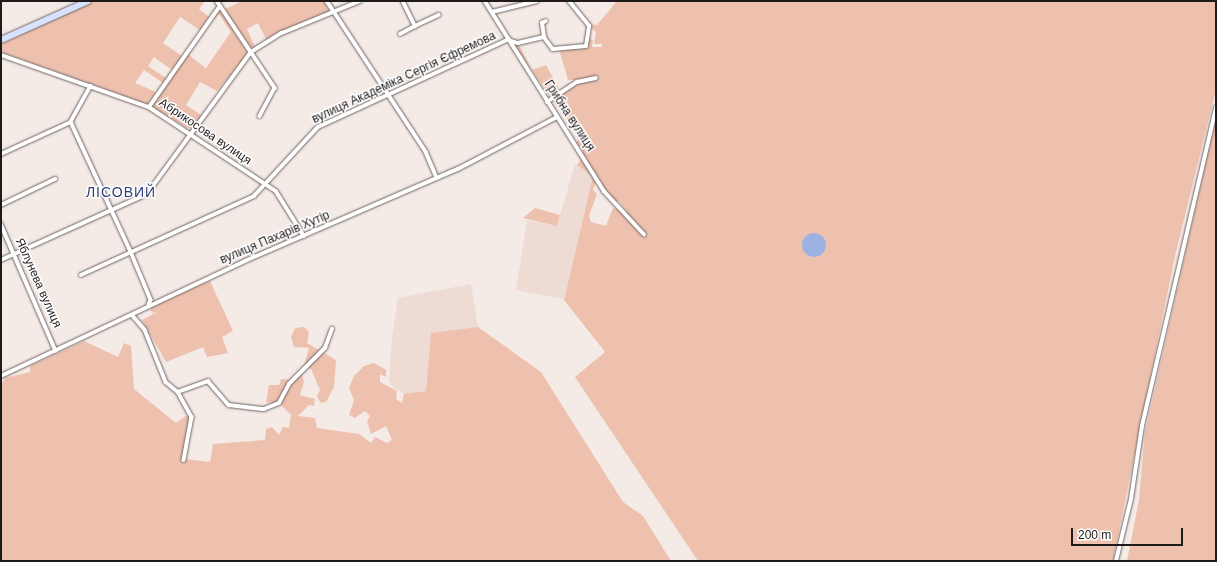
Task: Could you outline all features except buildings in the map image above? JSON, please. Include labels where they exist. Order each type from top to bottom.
[{"type":"main road","points":[[1,40],[88,1]]},
{"type":"street","points":[[217,1],[276,92],[260,116]]},
{"type":"street","points":[[327,1],[386,94],[426,152],[437,178]]},
{"type":"street","points":[[1,260],[147,194],[251,52],[282,33],[360,1]]},
{"type":"street","points":[[403,1],[415,26]]},
{"type":"street","name":"Грибна вулиця","points":[[485,1],[604,191],[644,234]]},
{"type":"street","points":[[492,12],[537,1]]},
{"type":"street","points":[[546,21],[542,23],[544,37],[553,49],[586,46],[589,26],[569,1]]},
{"type":"street","points":[[149,107],[220,6]]},
{"type":"street","points":[[400,34],[439,15]]},
{"type":"street","points":[[510,40],[518,43],[544,37]]},
{"type":"street","name":"вулиця Академіка Сергія Єфремова","points":[[81,274],[249,200],[266,185],[316,128],[386,94],[510,40]]},
{"type":"street","points":[[515,48],[518,43]]},
{"type":"street","name":"Абрикосова вулиця","points":[[1,55],[149,107],[279,194],[304,236]]},
{"type":"street","points":[[547,102],[577,82],[596,78]]},
{"type":"street","points":[[1,154],[71,122],[91,86]]},
{"type":"street","points":[[1116,561],[1132,499],[1142,426],[1216,107]]},
{"type":"street","name":"вулиця Пахарів Хутір","points":[[1,376],[133,316],[149,305],[437,178],[557,117]]},
{"type":"street","points":[[71,122],[131,252],[151,300],[149,305]]},
{"type":"street","points":[[1,205],[55,179]]},
{"type":"street","name":"Яблунева вулиця","points":[[1,224],[56,351]]},
{"type":"street","points":[[133,316],[145,330],[166,382],[178,392],[192,417],[184,460]]},
{"type":"street","points":[[178,392],[208,381],[229,405],[273,407],[289,384],[325,348],[332,329]]},
{"type":"shaded area","points":[[94,1],[205,1],[199,9],[209,17],[200,30],[180,17],[163,43],[182,56],[172,70],[154,57],[148,66],[166,78],[163,83],[144,70],[135,83],[156,92],[147,104],[1,52],[1,44]]},
{"type":"shaded area","points":[[242,1],[324,1],[329,13],[267,41],[258,23],[247,29],[255,47],[250,47],[225,9]]},
{"type":"shaded area","points":[[617,1],[1216,1],[1216,90],[1175,256],[1113,561],[698,561],[575,377],[605,352],[564,300],[593,176],[577,165],[583,157],[575,144],[579,138],[516,47],[518,43],[532,70],[546,65],[562,94],[584,80],[568,80],[559,49],[584,46],[588,38],[593,40],[592,47],[602,47],[602,44],[594,44],[596,32],[588,24],[597,25]],"holes":[[[597,180],[614,203],[619,201],[628,212],[613,208],[606,226],[591,222],[589,216],[597,194],[593,190]]]},
{"type":"shaded area","points":[[220,9],[248,54],[217,91],[200,82],[186,105],[201,115],[191,128],[187,128],[154,108],[153,104],[190,51],[190,56],[206,68],[231,32],[219,14],[209,24]]},
{"type":"shaded area","points":[[1216,118],[1216,561],[1127,561],[1139,500],[1145,432]]},
{"type":"shaded area","points":[[575,164],[593,176],[564,299],[516,290],[527,220],[557,226]]},
{"type":"shaded area","points":[[535,208],[560,215],[557,226],[523,218]]},
{"type":"shaded area","points":[[290,226],[289,235],[284,243],[278,231]]},
{"type":"shaded area","points":[[210,281],[233,331],[222,337],[228,353],[207,357],[203,347],[166,362],[142,320],[157,312],[152,313],[150,306]]},
{"type":"shaded area","points":[[471,284],[478,327],[431,334],[426,391],[408,396],[393,387],[389,382],[392,336],[398,298]]},
{"type":"shaded area","points":[[304,327],[309,332],[307,343],[336,360],[334,387],[326,402],[321,403],[317,397],[320,390],[311,369],[304,367],[309,348],[294,347],[291,337],[295,328]]},
{"type":"shaded area","points":[[478,327],[541,372],[623,502],[643,516],[671,561],[1,561],[1,385],[5,378],[30,372],[30,366],[84,341],[118,357],[124,343],[131,346],[134,389],[176,423],[189,414],[192,417],[184,459],[210,462],[213,444],[265,440],[266,429],[272,427],[279,435],[283,427],[289,428],[291,415],[279,403],[266,402],[269,385],[279,385],[281,379],[290,380],[301,372],[304,382],[300,395],[315,399],[314,406],[309,405],[298,416],[315,418],[317,428],[359,434],[371,443],[375,437],[387,443],[392,440],[386,426],[371,434],[367,421],[370,416],[365,411],[355,418],[349,415],[354,400],[349,388],[354,376],[364,366],[374,363],[386,370],[386,377],[380,374],[380,382],[397,391],[396,399],[402,403],[404,394],[426,391],[431,333]]},
{"type":"water","points":[[814,233],[819,234],[825,240],[825,250],[819,256],[814,257],[809,256],[803,250],[802,245],[803,240],[809,234]]},
{"type":"district","name":"ЛІСОВИЙ","points":[[121,192]]}]
